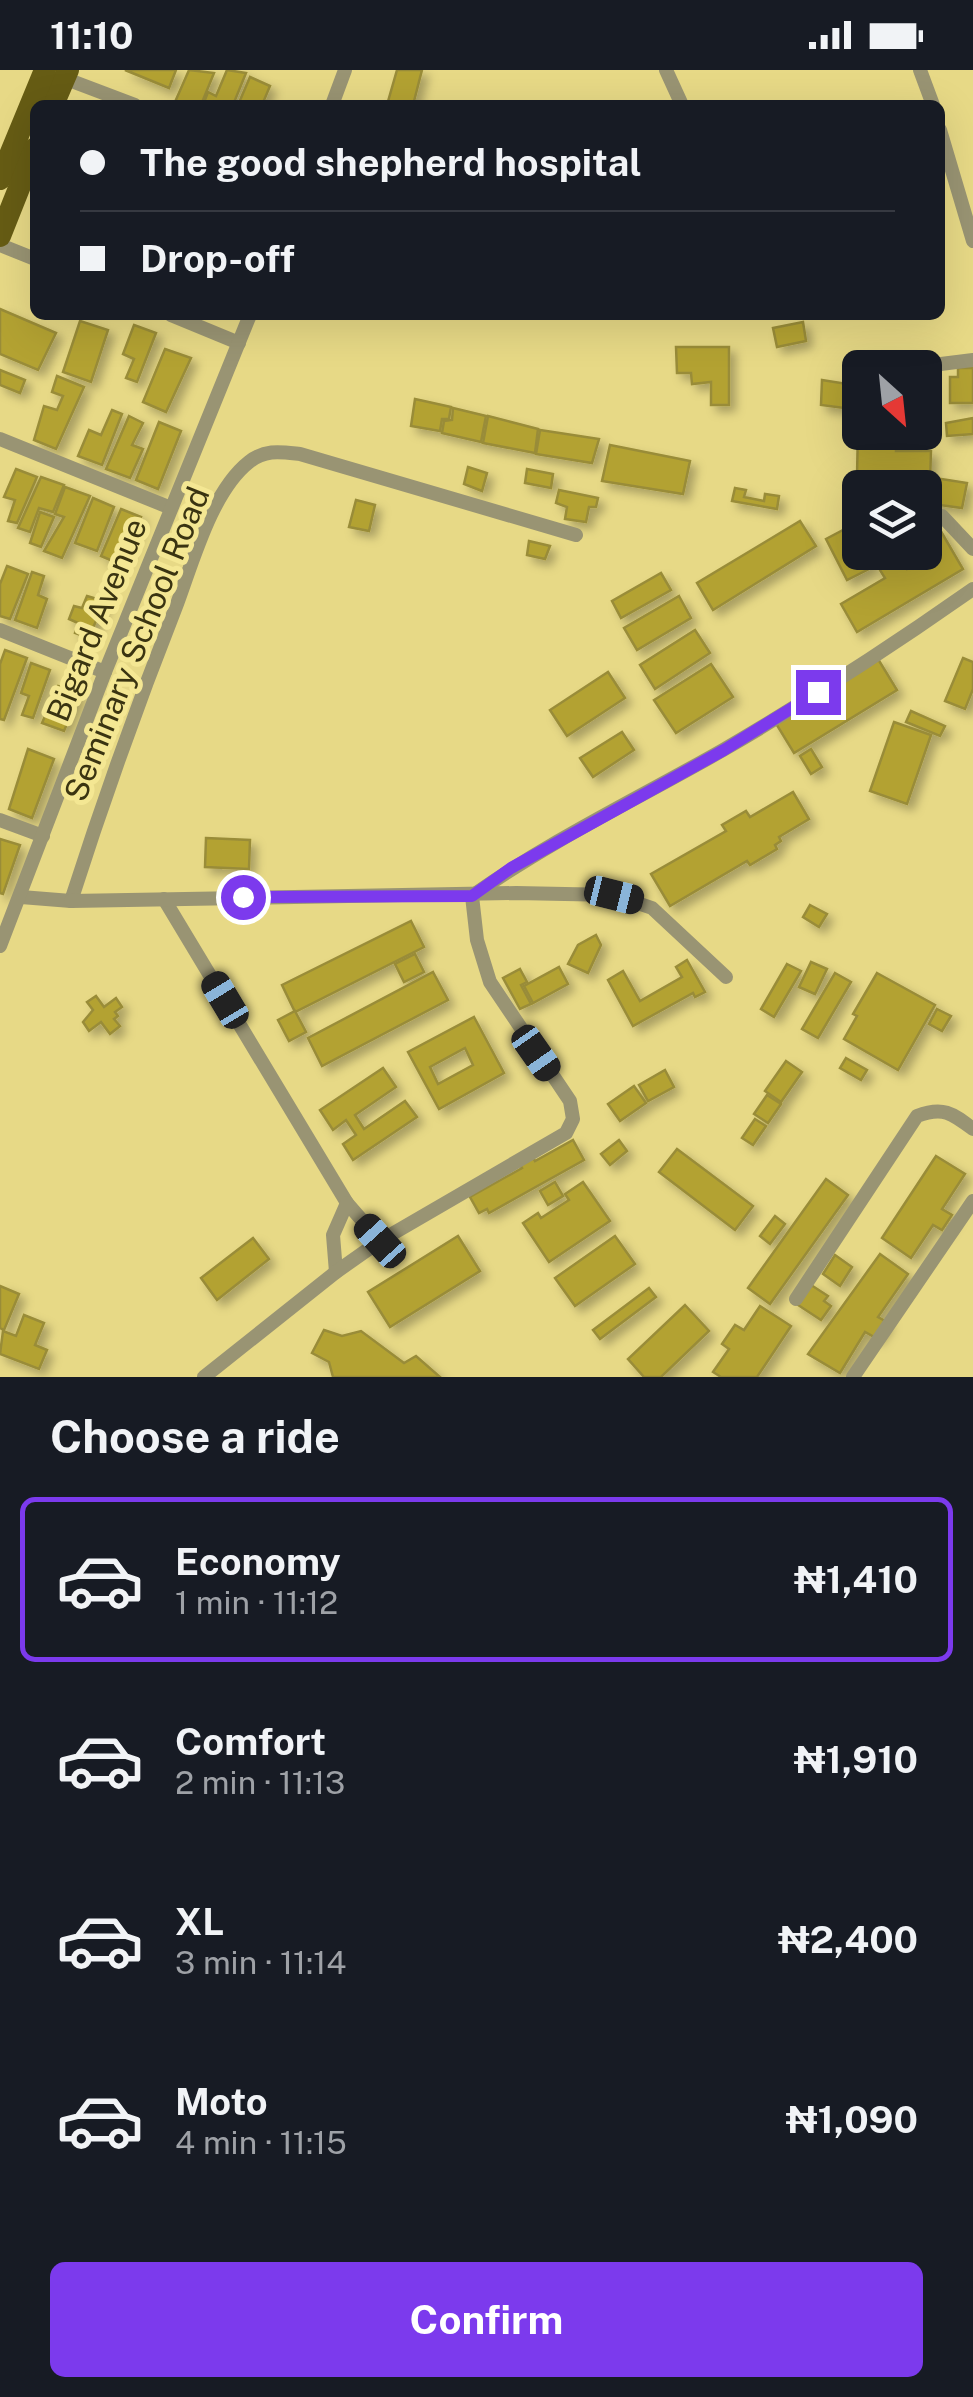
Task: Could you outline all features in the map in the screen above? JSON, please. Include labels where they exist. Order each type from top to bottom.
[{"type":"main road","points":[[54,100],[56,72]]},
{"type":"main road","points":[[41,100],[56,72]]},
{"type":"main road","points":[[0,180],[30,122]]},
{"type":"main road","points":[[0,236],[30,161]]},
{"type":"street","points":[[334,100],[345,70]]},
{"type":"street","points":[[666,70],[680,100]]},
{"type":"street","points":[[920,70],[932,100]]},
{"type":"street","points":[[56,72],[122,100]]},
{"type":"street","points":[[945,149],[955,188],[971,222],[973,241]]},
{"type":"street","points":[[0,245],[30,258]]},
{"type":"street","points":[[184,320],[239,342]]},
{"type":"street","name":"Bigard Avenue","points":[[0,946],[248,320]]},
{"type":"street","points":[[942,364],[973,360]]},
{"type":"street","points":[[0,439],[172,508]]},
{"type":"street","name":"Seminary School Road","points":[[71,901],[114,765],[210,518],[235,475],[250,461],[274,452],[300,454],[576,536]]},
{"type":"street","points":[[942,516],[973,549]]},
{"type":"street","points":[[472,896],[511,868],[724,750],[881,654],[973,590]]},
{"type":"street","points":[[0,630],[106,672]]},
{"type":"street","points":[[0,820],[43,836]]},
{"type":"street","points":[[22,897],[71,901],[516,893],[614,895],[636,900],[666,919],[726,976]]},
{"type":"street","points":[[204,1377],[380,1241],[566,1133],[573,1119],[570,1101],[490,982],[478,940],[472,896]]},
{"type":"street","points":[[164,899],[347,1203],[380,1241]]},
{"type":"street","points":[[796,1298],[917,1116],[932,1110],[948,1110],[973,1129]]},
{"type":"street","points":[[853,1377],[973,1202]]},
{"type":"street","points":[[336,1272],[332,1236],[347,1203]]},
{"type":"building","points":[[125,70],[176,70],[169,88]]},
{"type":"building","points":[[189,70],[214,73],[203,100],[176,100]]},
{"type":"building","points":[[227,70],[246,73],[235,100],[205,100],[208,92],[216,96]]},
{"type":"building","points":[[397,70],[422,70],[414,100],[388,100]]},
{"type":"building","points":[[250,77],[270,86],[264,100],[240,100]]},
{"type":"building","points":[[0,309],[56,333],[38,370],[0,354]]},
{"type":"building","points":[[80,321],[108,330],[91,382],[63,372]]},
{"type":"building","points":[[803,322],[806,341],[777,347],[773,328]]},
{"type":"building","points":[[134,325],[156,333],[137,382],[126,378],[134,359],[123,354]]},
{"type":"building","points":[[676,347],[729,347],[729,405],[711,405],[711,382],[692,384],[691,373],[677,373]]},
{"type":"building","points":[[165,349],[191,358],[166,412],[143,402]]},
{"type":"building","points":[[958,368],[973,368],[973,403],[950,403],[950,377],[958,377]]},
{"type":"building","points":[[0,370],[25,380],[20,393],[0,385]]},
{"type":"building","points":[[57,376],[84,387],[56,449],[34,440],[44,406],[57,410],[63,396],[52,392]]},
{"type":"building","points":[[822,380],[842,383],[842,408],[821,405]]},
{"type":"building","points":[[415,399],[451,407],[449,419],[442,419],[440,431],[411,426]]},
{"type":"building","points":[[453,408],[486,416],[481,442],[442,433],[444,421],[452,420]]},
{"type":"building","points":[[112,410],[122,414],[102,465],[78,456],[89,430],[101,435]]},
{"type":"building","points":[[129,416],[143,423],[132,445],[143,449],[130,478],[106,469]]},
{"type":"building","points":[[488,416],[538,429],[535,453],[483,443]]},
{"type":"building","points":[[973,418],[973,434],[947,436],[946,423]]},
{"type":"building","points":[[159,422],[181,431],[158,489],[136,480]]},
{"type":"building","points":[[540,430],[599,439],[592,463],[536,454]]},
{"type":"building","points":[[610,445],[690,461],[683,494],[602,481]]},
{"type":"building","points":[[858,450],[931,451],[930,470],[857,470]]},
{"type":"building","points":[[468,467],[487,473],[482,491],[464,484]]},
{"type":"building","points":[[16,469],[37,477],[17,523],[8,521],[15,500],[4,497]]},
{"type":"building","points":[[527,469],[553,474],[551,488],[525,483]]},
{"type":"building","points":[[41,477],[64,485],[53,512],[39,508],[30,532],[18,528]]},
{"type":"building","points":[[942,479],[967,483],[962,508],[942,505]]},
{"type":"building","points":[[65,487],[90,496],[62,558],[44,551],[64,517],[55,514]]},
{"type":"building","points":[[735,488],[746,490],[744,497],[764,501],[765,494],[779,496],[777,509],[732,501]]},
{"type":"building","points":[[559,490],[598,498],[596,507],[589,507],[586,522],[565,519],[567,507],[556,503]]},
{"type":"building","points":[[93,498],[114,507],[97,551],[75,543]]},
{"type":"building","points":[[356,500],[375,505],[369,531],[349,527]]},
{"type":"building","points":[[121,509],[141,517],[120,564],[101,556]]},
{"type":"building","points":[[40,512],[54,517],[41,547],[30,543]]},
{"type":"building","points":[[800,521],[816,546],[713,610],[697,583]]},
{"type":"building","points":[[842,531],[842,570],[867,570],[847,580],[826,539]]},
{"type":"building","points":[[942,533],[963,569],[857,632],[841,604],[885,578],[880,570],[942,570]]},
{"type":"building","points":[[529,541],[550,546],[545,559],[527,555]]},
{"type":"building","points":[[7,566],[28,574],[10,619],[0,616],[0,584]]},
{"type":"building","points":[[32,572],[44,576],[38,595],[47,599],[37,628],[15,620]]},
{"type":"building","points":[[661,573],[671,590],[621,618],[612,601]]},
{"type":"building","points":[[87,596],[104,601],[89,638],[75,633],[78,623],[69,619],[74,606],[82,608]]},
{"type":"building","points":[[679,596],[691,618],[637,650],[624,628]]},
{"type":"building","points":[[695,630],[710,653],[655,689],[640,665]]},
{"type":"building","points":[[5,650],[27,658],[4,720],[0,719],[0,664]]},
{"type":"building","points":[[963,658],[973,662],[973,689],[965,709],[945,701]]},
{"type":"building","points":[[878,659],[897,690],[794,753],[775,722]]},
{"type":"building","points":[[31,663],[50,670],[33,718],[22,715],[29,696],[21,693]]},
{"type":"building","points":[[711,664],[733,697],[676,733],[654,700]]},
{"type":"building","points":[[608,672],[625,698],[567,736],[550,710]]},
{"type":"building","points":[[58,686],[80,693],[64,731],[42,723]]},
{"type":"building","points":[[911,711],[945,726],[940,736],[906,722]]},
{"type":"building","points":[[894,722],[931,735],[907,804],[870,791]]},
{"type":"building","points":[[622,732],[634,750],[593,777],[580,758]]},
{"type":"building","points":[[28,749],[54,759],[32,818],[9,809]]},
{"type":"building","points":[[811,749],[822,767],[811,774],[800,756]]},
{"type":"building","points":[[793,792],[809,819],[779,837],[777,849],[750,865],[747,861],[670,906],[651,874],[726,831],[722,825],[746,811],[750,817]]},
{"type":"building","points":[[206,838],[250,840],[249,869],[205,867]]},
{"type":"building","points":[[0,839],[20,845],[3,894],[0,893]]},
{"type":"building","points":[[810,905],[827,914],[819,927],[803,917]]},
{"type":"building","points":[[411,921],[424,947],[295,1012],[282,985]]},
{"type":"building","points":[[596,935],[601,945],[588,973],[568,964],[578,945]]},
{"type":"building","points":[[415,954],[424,972],[404,982],[395,964]]},
{"type":"building","points":[[687,960],[705,992],[695,997],[693,993],[633,1026],[608,980],[623,971],[640,1001],[682,977],[676,967]]},
{"type":"building","points":[[811,962],[827,969],[815,994],[799,987]]},
{"type":"building","points":[[787,964],[801,971],[774,1017],[761,1009]]},
{"type":"building","points":[[559,967],[568,984],[533,1003],[524,986]]},
{"type":"building","points":[[520,969],[527,982],[521,985],[531,1004],[520,1009],[503,978]]},
{"type":"building","points":[[433,972],[448,1000],[322,1066],[308,1038]]},
{"type":"building","points":[[835,973],[851,982],[818,1038],[802,1029]]},
{"type":"building","points":[[877,973],[935,1005],[898,1070],[844,1039],[857,1016],[853,1014]]},
{"type":"building","points":[[96,996],[104,1007],[116,998],[122,1007],[115,1012],[118,1016],[114,1019],[120,1026],[110,1034],[101,1022],[89,1031],[83,1022],[93,1010],[87,1002]]},
{"type":"building","points":[[937,1009],[951,1016],[942,1031],[929,1024]]},
{"type":"building","points":[[295,1011],[306,1032],[289,1041],[278,1020]]},
{"type":"building","points":[[474,1017],[504,1073],[439,1109],[408,1052]],"holes":[[[465,1048],[473,1065],[438,1084],[430,1067]]]},
{"type":"building","points":[[846,1058],[867,1070],[861,1080],[840,1068]]},
{"type":"building","points":[[786,1061],[802,1072],[781,1102],[765,1091]]},
{"type":"building","points":[[383,1068],[396,1087],[355,1115],[364,1129],[405,1101],[417,1117],[353,1160],[343,1144],[356,1135],[346,1120],[333,1130],[320,1110]]},
{"type":"building","points":[[665,1070],[674,1087],[648,1101],[639,1085]]},
{"type":"building","points":[[634,1086],[646,1103],[620,1121],[608,1104]]},
{"type":"building","points":[[767,1095],[781,1104],[768,1123],[754,1114]]},
{"type":"building","points":[[755,1119],[766,1126],[753,1145],[742,1138]]},
{"type":"building","points":[[573,1140],[584,1160],[489,1213],[487,1209],[479,1213],[470,1197],[522,1168],[519,1163],[532,1156],[535,1161]]},
{"type":"building","points":[[619,1140],[627,1151],[610,1165],[601,1154]]},
{"type":"building","points":[[677,1149],[753,1206],[735,1230],[659,1172]]},
{"type":"building","points":[[936,1156],[965,1174],[942,1209],[952,1215],[942,1230],[933,1225],[911,1258],[882,1238]]},
{"type":"building","points":[[826,1179],[848,1195],[770,1304],[748,1288]]},
{"type":"building","points":[[555,1182],[563,1196],[548,1205],[540,1191]]},
{"type":"building","points":[[583,1182],[610,1221],[549,1262],[523,1223],[538,1213],[541,1218],[569,1200],[565,1194]]},
{"type":"building","points":[[775,1216],[785,1224],[770,1244],[760,1236]]},
{"type":"building","points":[[458,1236],[480,1271],[390,1327],[368,1292]]},
{"type":"building","points":[[615,1236],[635,1264],[575,1306],[555,1278]]},
{"type":"building","points":[[253,1238],[269,1259],[217,1300],[201,1278]]},
{"type":"building","points":[[880,1254],[908,1274],[878,1317],[887,1322],[876,1338],[865,1332],[840,1373],[808,1354]]},
{"type":"building","points":[[835,1255],[852,1267],[840,1286],[823,1274]]},
{"type":"building","points":[[808,1283],[828,1296],[824,1301],[831,1306],[821,1320],[795,1303]]},
{"type":"building","points":[[0,1286],[19,1294],[4,1330],[0,1328]]},
{"type":"building","points":[[649,1288],[656,1297],[600,1339],[593,1330]]},
{"type":"building","points":[[685,1305],[709,1331],[661,1377],[644,1377],[628,1359]]},
{"type":"building","points":[[760,1306],[791,1326],[757,1377],[721,1377],[713,1372],[729,1349],[722,1344],[735,1325],[744,1330]]},
{"type":"building","points":[[24,1315],[44,1323],[35,1345],[47,1350],[39,1369],[0,1354],[3,1331],[16,1336]]},
{"type":"building","points":[[324,1330],[342,1336],[361,1331],[404,1363],[416,1356],[440,1377],[333,1377],[329,1362],[312,1353]]},
{"type":"route","points":[[243,897],[472,896],[511,868],[724,750],[818,692]]}]
